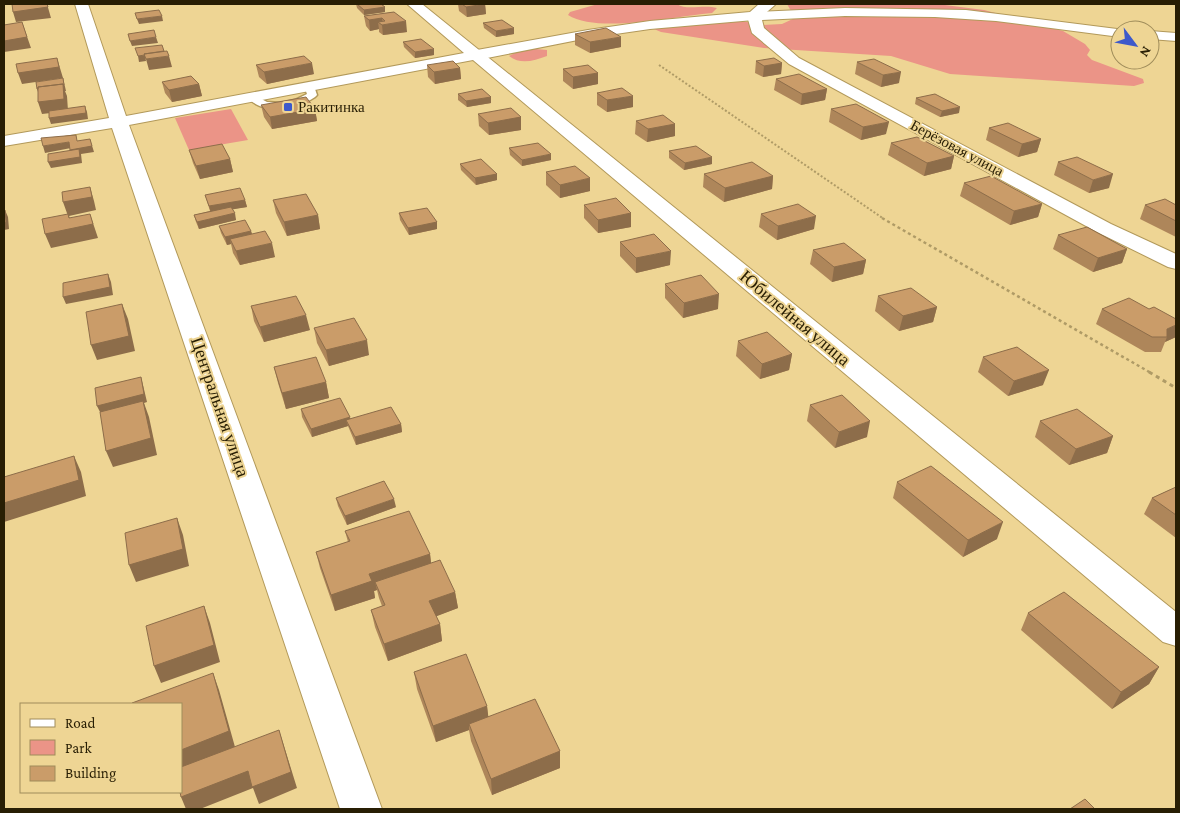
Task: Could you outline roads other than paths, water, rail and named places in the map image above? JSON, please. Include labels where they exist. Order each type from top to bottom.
[{"type":"street","name":"Центральная улица","points":[[81,4],[119,122],[361,809]]},
{"type":"street","name":"Юбилейная улица","points":[[414,4],[1176,632]]},
{"type":"street","points":[[754,16],[764,6],[769,4]]},
{"type":"street","points":[[4,141],[119,122],[588,34],[650,25],[754,16],[874,10],[932,12],[1110,32]]},
{"type":"street","name":"Берёзовая улица","points":[[754,16],[757,30],[794,61],[1104,228],[1176,262]]},
{"type":"street","points":[[1160,36],[1176,37]]},
{"type":"place","name":"Ракитинка","points":[[288,107]]}]
